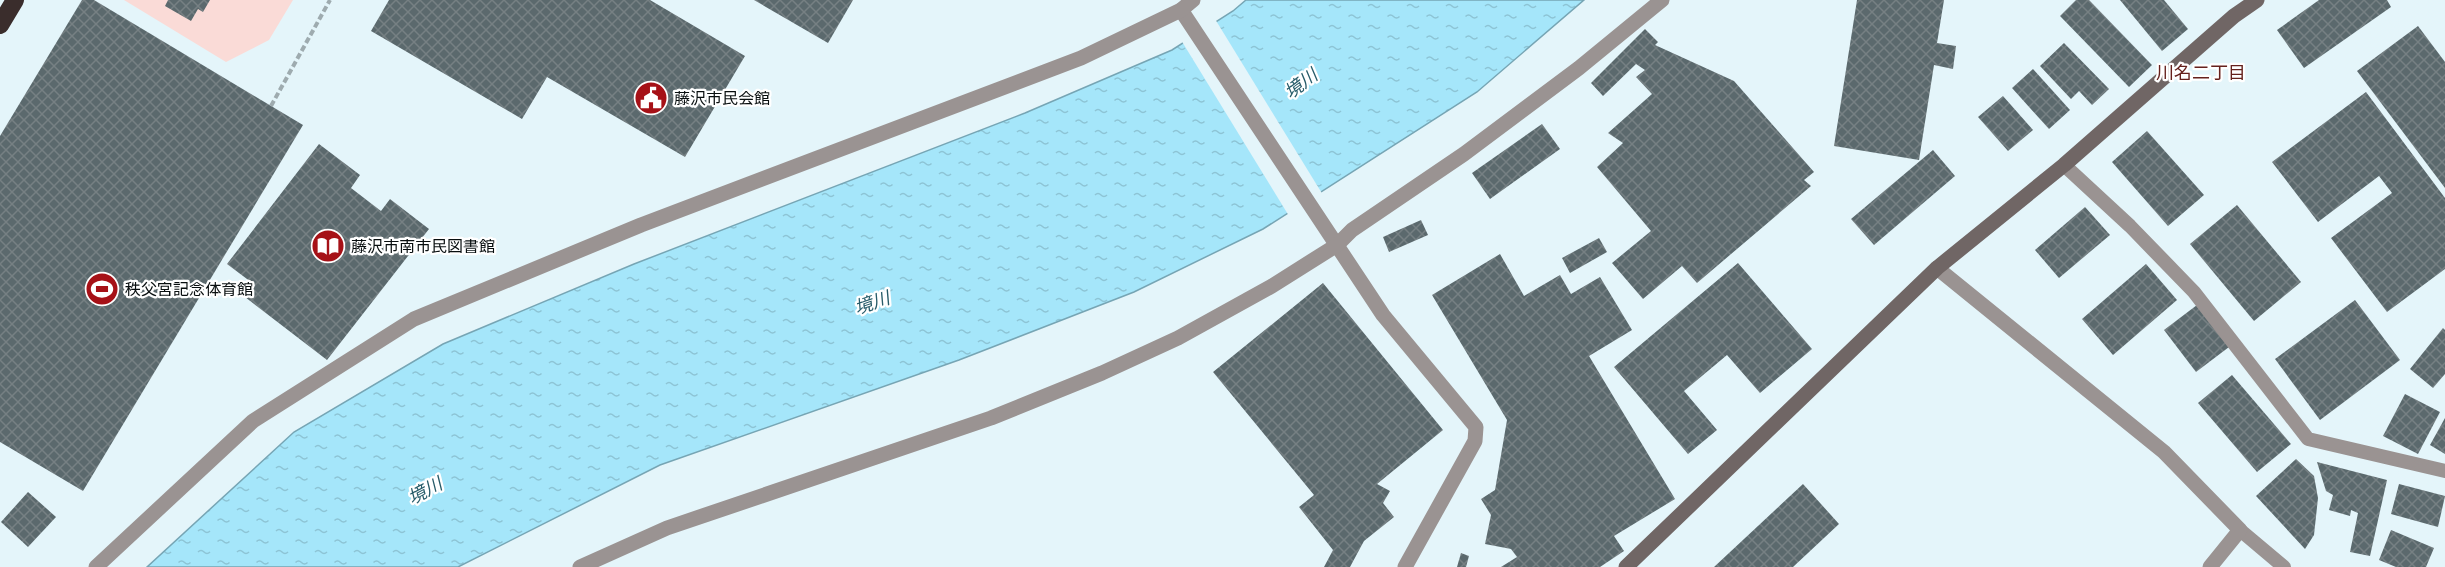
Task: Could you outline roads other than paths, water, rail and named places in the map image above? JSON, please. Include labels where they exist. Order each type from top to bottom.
[{"type":"highway","points":[[0,25],[15,0]]},
{"type":"street","points":[[580,567],[667,528],[991,418],[1102,373],[1178,338],[1272,286],[1337,245],[1352,230],[1464,154],[1580,68],[1662,0]]},
{"type":"street","points":[[1626,567],[1936,268],[2064,165],[2234,16],[2257,0]]},
{"type":"street","points":[[96,567],[253,421],[414,319],[641,225],[1081,58],[1187,5],[1383,315],[1476,427],[1475,441],[1405,567]]},
{"type":"street","points":[[1936,268],[2164,452],[2240,530],[2210,567]]},
{"type":"lane","points":[[2064,165],[2130,226],[2194,292],[2308,439],[2445,471]]},
{"type":"lane","points":[[2240,530],[2284,567]]},
{"type":"water","name":"境川","points":[[1246,0],[1584,0],[1477,92],[1263,229],[1134,292],[959,360],[660,465],[458,567],[147,567],[294,432],[443,344],[634,264],[1025,113],[1172,50],[1233,11]]},
{"type":"place","name":"藤沢市民会館","points":[[651,98]]},
{"type":"place","name":"藤沢市南市民図書館","points":[[328,246]]},
{"type":"place","name":"秩父宮記念体育館","points":[[102,289]]},
{"type":"district","name":"川名二丁目","points":[[2201,73]]}]
